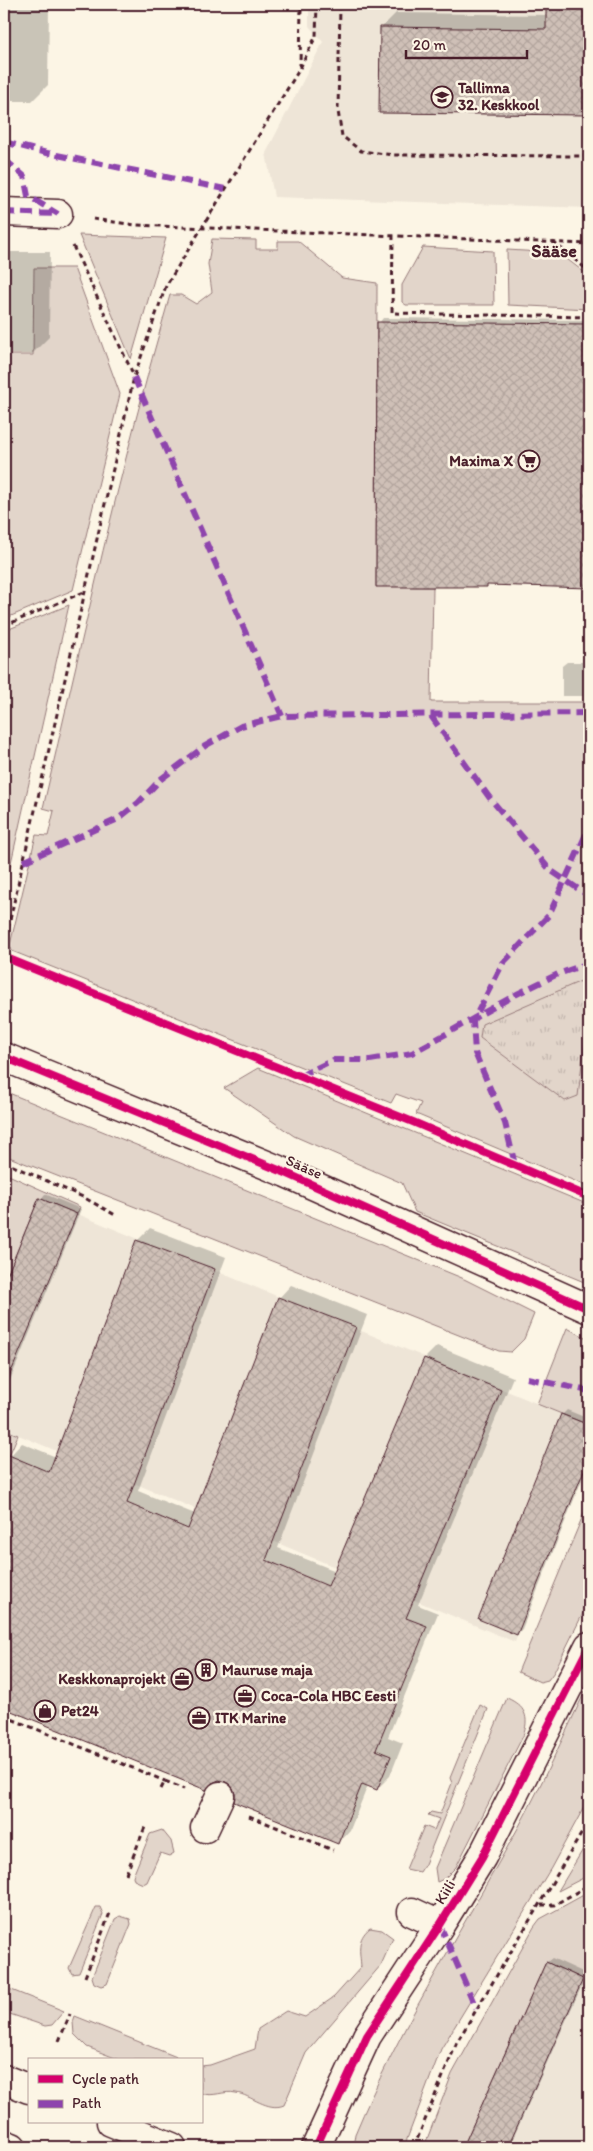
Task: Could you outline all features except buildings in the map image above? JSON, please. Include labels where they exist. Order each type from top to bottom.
[{"type":"street","points":[[4,212],[58,214]]},
{"type":"street","name":"Sääse","points":[[4,1057],[286,1173],[589,1309]]},
{"type":"street","name":"Kiili","points":[[316,2147],[367,2036],[482,1858],[561,1705],[589,1646]]},
{"type":"street","points":[[206,1828],[220,1796]]},
{"type":"street","points":[[412,1912],[440,1925]]},
{"type":"street","points":[[4,2079],[28,2089]]},
{"type":"street","points":[[116,2124],[172,2147]]},
{"type":"street","points":[[4,2144],[12,2147]]},
{"type":"path","points":[[300,70],[301,4]]},
{"type":"path","points":[[4,946],[134,377],[166,286],[300,70],[316,36],[317,4],[472,7],[472,4]]},
{"type":"path","points":[[340,5],[338,111],[342,136],[361,150],[394,155],[589,156]]},
{"type":"path","points":[[58,214],[135,225],[589,244]]},
{"type":"path","points":[[58,214],[134,377]]},
{"type":"path","points":[[394,235],[392,313],[589,317]]},
{"type":"path","points":[[553,242],[589,271]]},
{"type":"path","points":[[4,626],[85,592]]},
{"type":"path","points":[[4,1162],[83,1198],[117,1216]]},
{"type":"path","points":[[4,1716],[192,1792]]},
{"type":"path","points":[[161,1789],[165,1782]]},
{"type":"path","points":[[248,1815],[333,1850]]},
{"type":"path","points":[[414,2147],[456,2042],[589,1821]]},
{"type":"path","points":[[126,1874],[145,1827]]},
{"type":"path","points":[[540,1905],[554,1905],[589,1885]]},
{"type":"path","points":[[85,1977],[110,1913]]},
{"type":"path","points":[[59,2041],[70,2014]]},
{"type":"shaded area","name":"Tallinna 32. Keskkool","points":[[309,4],[589,4],[589,208],[274,197],[266,153],[323,42],[309,26]]},
{"type":"shaded area","points":[[39,1198],[589,1425],[589,1458],[515,1642],[4,1429],[4,1283]]},
{"type":"shaded area","points":[[543,1946],[589,1967],[589,2147],[448,2147]]},
{"type":"green space","points":[[79,235],[166,238],[131,359]]},
{"type":"green space","points":[[212,239],[256,240],[256,249],[278,249],[278,241],[298,241],[342,278],[377,283],[376,586],[433,587],[431,702],[589,702],[589,1187],[416,1114],[421,1103],[396,1094],[391,1103],[12,951],[10,945],[36,835],[48,836],[54,811],[43,808],[103,550],[152,359],[170,295],[181,295],[196,304],[212,292],[208,264]]},
{"type":"green space","points":[[423,247],[493,251],[494,305],[406,305],[402,302],[402,285]]},
{"type":"green space","points":[[507,250],[559,253],[589,276],[589,309],[508,305]]},
{"type":"green space","points":[[34,268],[74,268],[120,394],[73,590],[4,619],[4,355],[33,355]]},
{"type":"green space","points":[[69,605],[4,894],[4,631]]},
{"type":"green space","points":[[581,981],[589,988],[589,1007],[578,1096],[565,1101],[480,1038],[482,1024]]},
{"type":"green space","points":[[258,1068],[589,1205],[589,1284],[415,1212],[402,1183],[294,1136],[224,1088]]},
{"type":"green space","points":[[4,1091],[462,1278],[534,1314],[524,1339],[511,1352],[499,1351],[4,1155]]},
{"type":"green space","points":[[4,1173],[80,1207],[77,1214],[39,1198],[4,1283]]},
{"type":"green space","points":[[567,1328],[589,1339],[589,1425],[537,1404]]},
{"type":"green space","points":[[4,1429],[18,1435],[4,1467]]},
{"type":"green space","points":[[589,1501],[589,1601],[554,1672],[548,1680],[540,1682],[518,1672]]},
{"type":"green space","points":[[589,1683],[589,1798],[551,1868],[441,2049],[404,2147],[363,2147],[354,2141],[355,2134],[389,2059],[530,1806]]},
{"type":"green space","points":[[507,1698],[518,1705],[524,1713],[526,1723],[523,1736],[456,1867],[444,1879],[437,1882],[435,1868]]},
{"type":"green space","points":[[480,1705],[488,1709],[425,1864],[420,1872],[406,1869],[424,1826],[434,1830],[439,1819],[428,1815],[431,1812],[440,1814],[452,1783],[450,1778]]},
{"type":"green space","points":[[162,1830],[171,1841],[174,1853],[169,1856],[160,1853],[147,1882],[143,1884],[134,1880],[133,1876],[150,1834]]},
{"type":"green space","points":[[588,1841],[589,1875],[558,1891]]},
{"type":"green space","points":[[589,1892],[589,1986],[583,1979],[546,1962],[463,2147],[424,2147],[452,2074],[534,1927],[540,1919]]},
{"type":"green space","points":[[96,1907],[100,1907],[103,1914],[79,1973],[72,1974],[69,1968]]},
{"type":"green space","points":[[120,1916],[130,1919],[131,1924],[107,1984],[101,1986],[94,1983],[92,1977],[115,1919]]},
{"type":"green space","points":[[370,1928],[382,1930],[393,1938],[381,1965],[306,2053],[284,2105],[278,2107],[266,2105],[242,2094],[232,2092],[210,2095],[202,2093],[202,2066],[210,2065],[255,2049],[258,2029],[286,2011],[305,2017],[334,1997],[361,1967],[361,1941]]},
{"type":"green space","points":[[4,1987],[64,2011],[52,2025],[45,2026],[4,2012]]},
{"type":"green space","points":[[75,2016],[179,2058],[115,2058],[87,2047],[74,2034],[73,2022]]},
{"type":"marked path","points":[[4,142],[47,153],[225,189]]},
{"type":"marked path","points":[[4,159],[24,176],[28,196],[58,214]]},
{"type":"marked path","points":[[4,212],[56,214]]},
{"type":"marked path","points":[[134,377],[282,716]]},
{"type":"marked path","points":[[23,862],[118,819],[138,803],[161,779],[205,746],[241,726],[282,716],[589,713]]},
{"type":"marked path","points":[[431,716],[489,797],[550,870],[589,896]]},
{"type":"marked path","points":[[515,1165],[505,1123],[475,1053],[473,1021],[503,963],[549,915],[587,832],[589,810]]},
{"type":"marked path","points":[[300,1076],[333,1060],[370,1060],[412,1053],[517,994],[558,974],[589,963]]},
{"type":"marked path","points":[[527,1378],[589,1391]]},
{"type":"marked path","points":[[440,1925],[476,2008]]},
{"type":"cycle path","points":[[4,957],[413,1122],[589,1197]]},
{"type":"cycle path","points":[[4,1057],[286,1173],[589,1309]]},
{"type":"cycle path","points":[[316,2147],[367,2036],[482,1857],[589,1646]]},
{"type":"place","name":"Tallinna 32. Keskkool","points":[[442,97]]},
{"type":"place","name":"Maxima X","points":[[529,461]]},
{"type":"place","name":"Mauruse maja","points":[[206,1670]]},
{"type":"place","name":"Keskkonaprojekt","points":[[182,1679]]},
{"type":"place","name":"Coca-Cola HBC Eesti","points":[[245,1696]]},
{"type":"place","name":"Pet24","points":[[45,1711]]},
{"type":"place","name":"ITK Marine","points":[[199,1718]]},
{"type":"district","name":"Sääse","points":[[554,251]]}]
